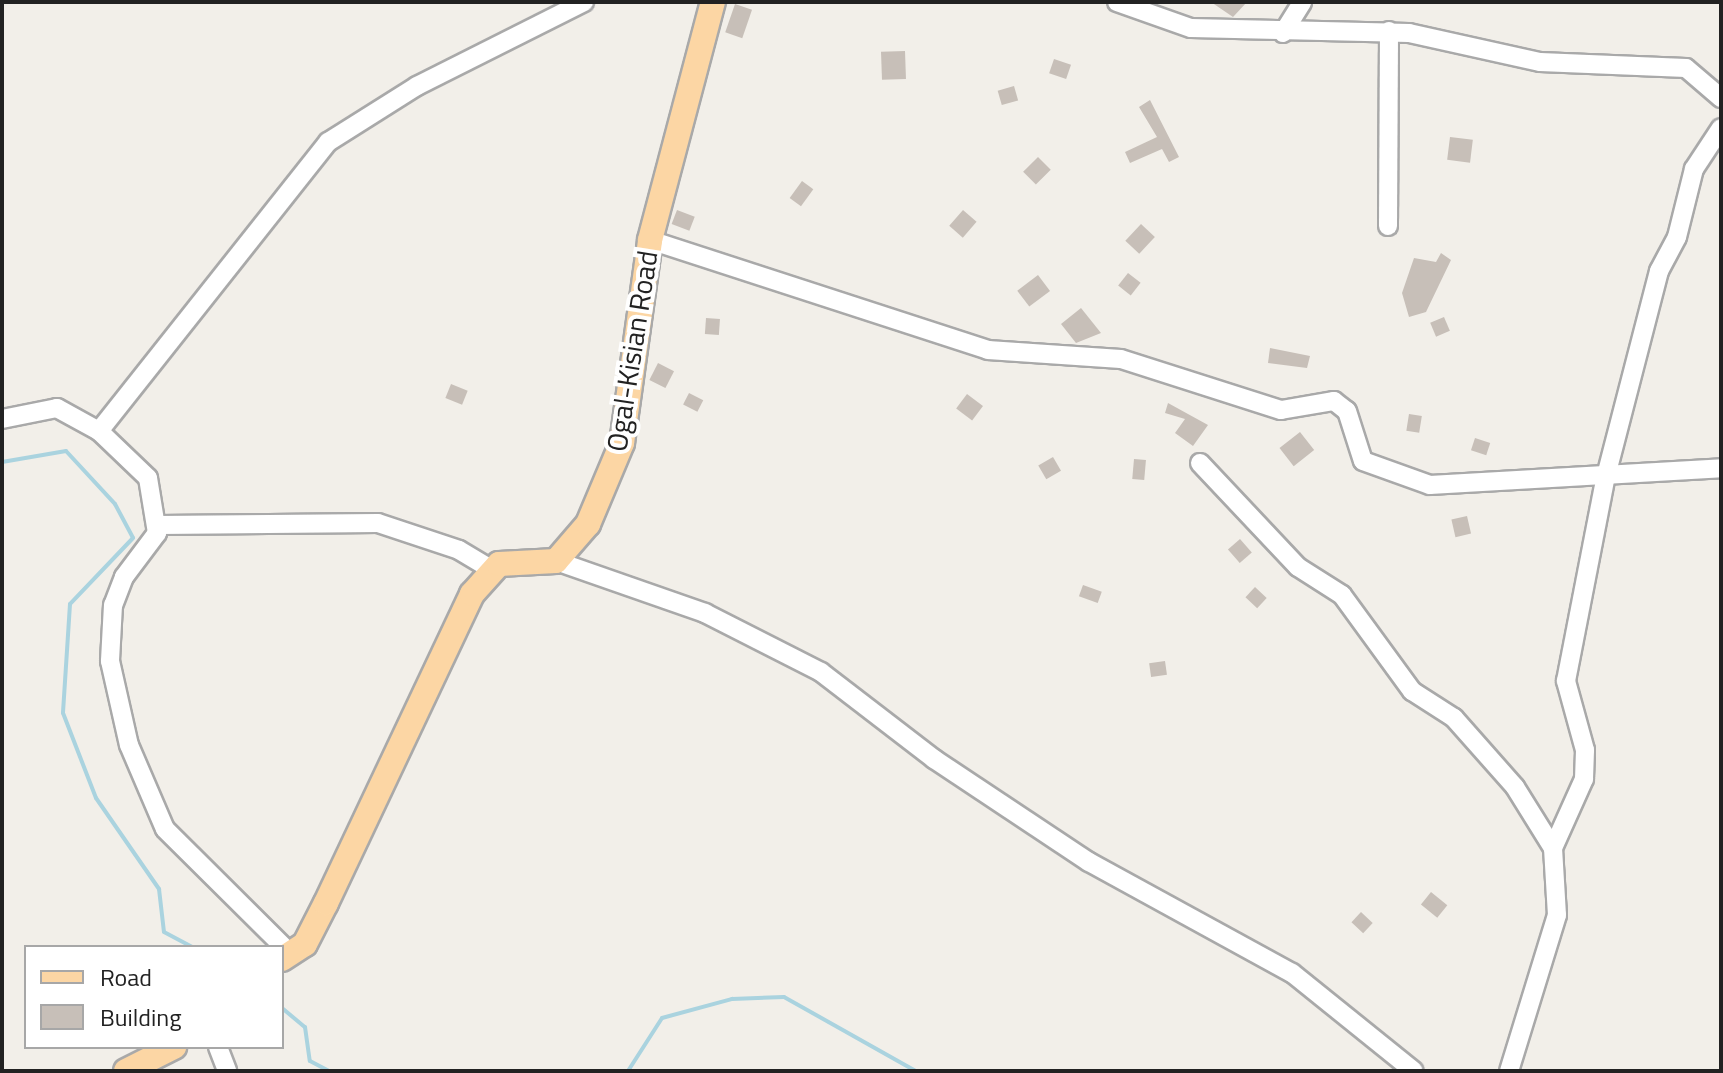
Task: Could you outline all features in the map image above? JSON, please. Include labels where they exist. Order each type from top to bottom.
[{"type":"main road","name":"Ogal-Kisian Road","points":[[556,561],[588,524],[622,443],[650,240],[713,2]]},
{"type":"main road","points":[[285,955],[305,944],[472,594],[492,570],[513,559],[556,561]]},
{"type":"main road","points":[[126,1071],[170,1049]]},
{"type":"street","points":[[99,431],[328,142],[417,86],[584,2]]},
{"type":"street","points":[[1117,2],[1191,28],[1283,33],[1389,31],[1568,66],[1686,68],[1721,98]]},
{"type":"street","points":[[1283,33],[1302,2]]},
{"type":"street","points":[[1388,226],[1389,31]]},
{"type":"street","points":[[1509,1071],[1557,915],[1553,848],[1584,779],[1585,750],[1566,681],[1606,476],[1659,271],[1677,237],[1694,169],[1721,128]]},
{"type":"street","points":[[650,240],[988,350],[1121,359],[1281,410],[1334,401],[1347,411],[1363,461],[1430,485],[1721,468]]},
{"type":"street","points":[[2,419],[57,408],[99,431],[142,467],[159,525],[113,605],[110,661],[129,745],[165,829],[275,945]]},
{"type":"street","points":[[1200,463],[1298,567],[1342,595],[1412,691],[1454,718],[1515,787],[1553,848]]},
{"type":"street","points":[[159,525],[378,523],[459,550],[492,570]]},
{"type":"street","points":[[556,561],[705,613],[821,672],[934,759],[1089,862],[1292,973],[1414,1071]]},
{"type":"street","points":[[219,1049],[227,1071]]},
{"type":"building","points":[[1211,2],[1247,2],[1233,17]]},
{"type":"building","points":[[735,4],[752,10],[742,38],[725,32]]},
{"type":"building","points":[[905,51],[906,79],[882,80],[881,52]]},
{"type":"building","points":[[1054,59],[1071,65],[1066,79],[1049,73]]},
{"type":"building","points":[[1014,86],[1018,100],[1002,105],[998,91]]},
{"type":"building","points":[[1150,100],[1179,157],[1169,162],[1162,149],[1130,163],[1125,152],[1157,137],[1139,107]]},
{"type":"building","points":[[1450,137],[1473,140],[1470,163],[1447,160]]},
{"type":"building","points":[[1038,157],[1051,170],[1036,185],[1023,172]]},
{"type":"building","points":[[802,181],[813,189],[801,206],[790,198]]},
{"type":"building","points":[[677,210],[695,217],[689,231],[672,224]]},
{"type":"building","points":[[963,210],[977,222],[963,238],[949,226]]},
{"type":"building","points":[[1141,224],[1155,237],[1139,254],[1125,241]]},
{"type":"building","points":[[1441,253],[1451,260],[1426,312],[1409,317],[1402,293],[1414,258],[1436,262]]},
{"type":"building","points":[[1128,273],[1141,283],[1131,295],[1118,286]]},
{"type":"building","points":[[1038,275],[1050,291],[1029,307],[1017,291]]},
{"type":"building","points":[[1081,308],[1101,333],[1076,343],[1061,324]]},
{"type":"building","points":[[1444,317],[1450,331],[1436,337],[1430,323]]},
{"type":"building","points":[[706,318],[720,319],[719,335],[705,334]]},
{"type":"building","points":[[1270,348],[1310,356],[1307,368],[1268,363]]},
{"type":"building","points":[[658,363],[674,371],[665,388],[649,380]]},
{"type":"building","points":[[451,384],[468,391],[462,405],[445,398]]},
{"type":"building","points":[[689,393],[703,400],[697,412],[683,405]]},
{"type":"building","points":[[967,394],[983,406],[972,420],[956,408]]},
{"type":"building","points":[[1168,403],[1208,425],[1193,446],[1175,433],[1185,419],[1165,413]]},
{"type":"building","points":[[1409,414],[1422,416],[1419,433],[1406,431]]},
{"type":"building","points":[[1300,432],[1314,450],[1294,466],[1280,448]]},
{"type":"building","points":[[1475,438],[1490,443],[1486,455],[1471,450]]},
{"type":"building","points":[[1053,457],[1061,471],[1046,479],[1038,466]]},
{"type":"building","points":[[1134,459],[1146,460],[1144,480],[1132,479]]},
{"type":"building","points":[[1467,516],[1471,534],[1455,537],[1451,520]]},
{"type":"building","points":[[1240,539],[1252,553],[1240,563],[1228,549]]},
{"type":"building","points":[[1083,585],[1102,592],[1098,603],[1079,596]]},
{"type":"building","points":[[1255,587],[1267,598],[1257,608],[1245,597]]},
{"type":"building","points":[[1165,661],[1167,675],[1151,677],[1149,663]]},
{"type":"building","points":[[1431,892],[1447,905],[1437,918],[1421,904]]},
{"type":"building","points":[[1361,912],[1373,923],[1363,933],[1351,922]]},
{"type":"waterway","points":[[2,462],[66,451],[115,504],[133,538],[70,604],[63,713],[96,798],[159,889],[164,932],[188,945]]},
{"type":"waterway","points":[[628,1071],[662,1018],[732,999],[784,997],[916,1071]]},
{"type":"waterway","points":[[284,1010],[305,1027],[310,1061],[329,1071]]}]
